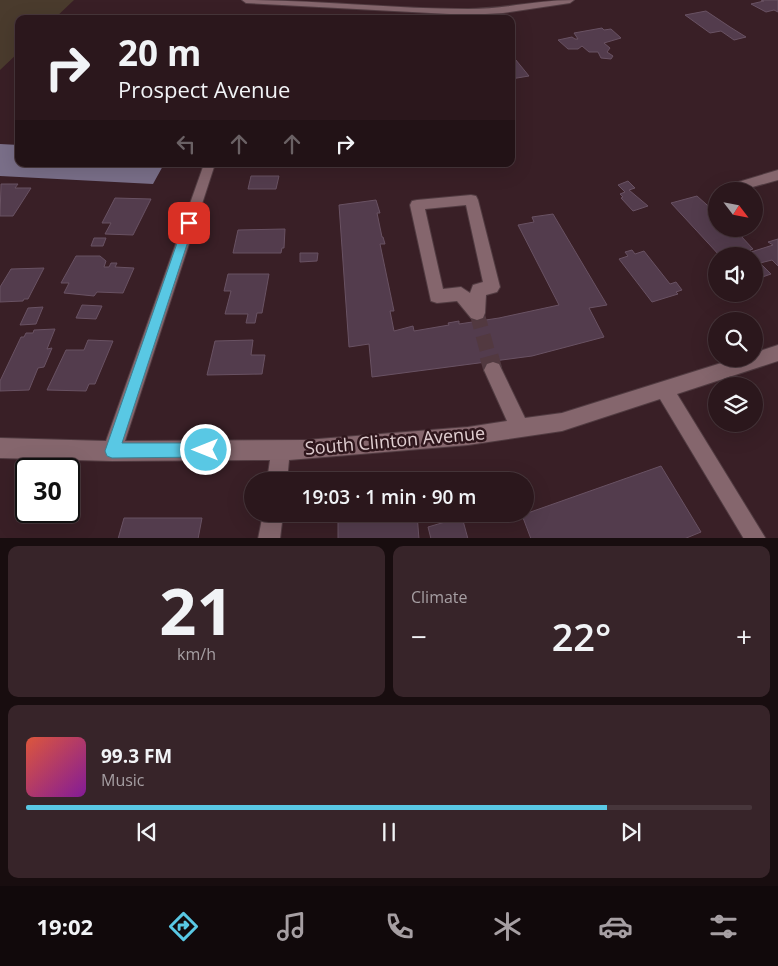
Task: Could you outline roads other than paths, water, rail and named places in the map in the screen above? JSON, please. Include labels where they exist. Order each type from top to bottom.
[{"type":"street","points":[[246,0],[468,12],[503,10],[570,0]]},
{"type":"street","points":[[112,451],[208,167]]},
{"type":"street","points":[[754,182],[778,175]]},
{"type":"street","points":[[471,200],[492,287],[478,290],[477,313],[461,294],[437,296],[417,205],[471,200]]},
{"type":"street","name":"South Clinton Avenue","points":[[0,448],[112,451],[306,450],[458,437],[562,422],[778,353]]},
{"type":"street","points":[[493,370],[520,428]]},
{"type":"street","points":[[664,390],[756,538]]},
{"type":"street","points":[[278,472],[281,450]]},
{"type":"street","points":[[269,538],[271,522]]},
{"type":"tunnel","points":[[477,313],[489,357]]},
{"type":"tunnel","points":[[489,356],[493,370]]}]
